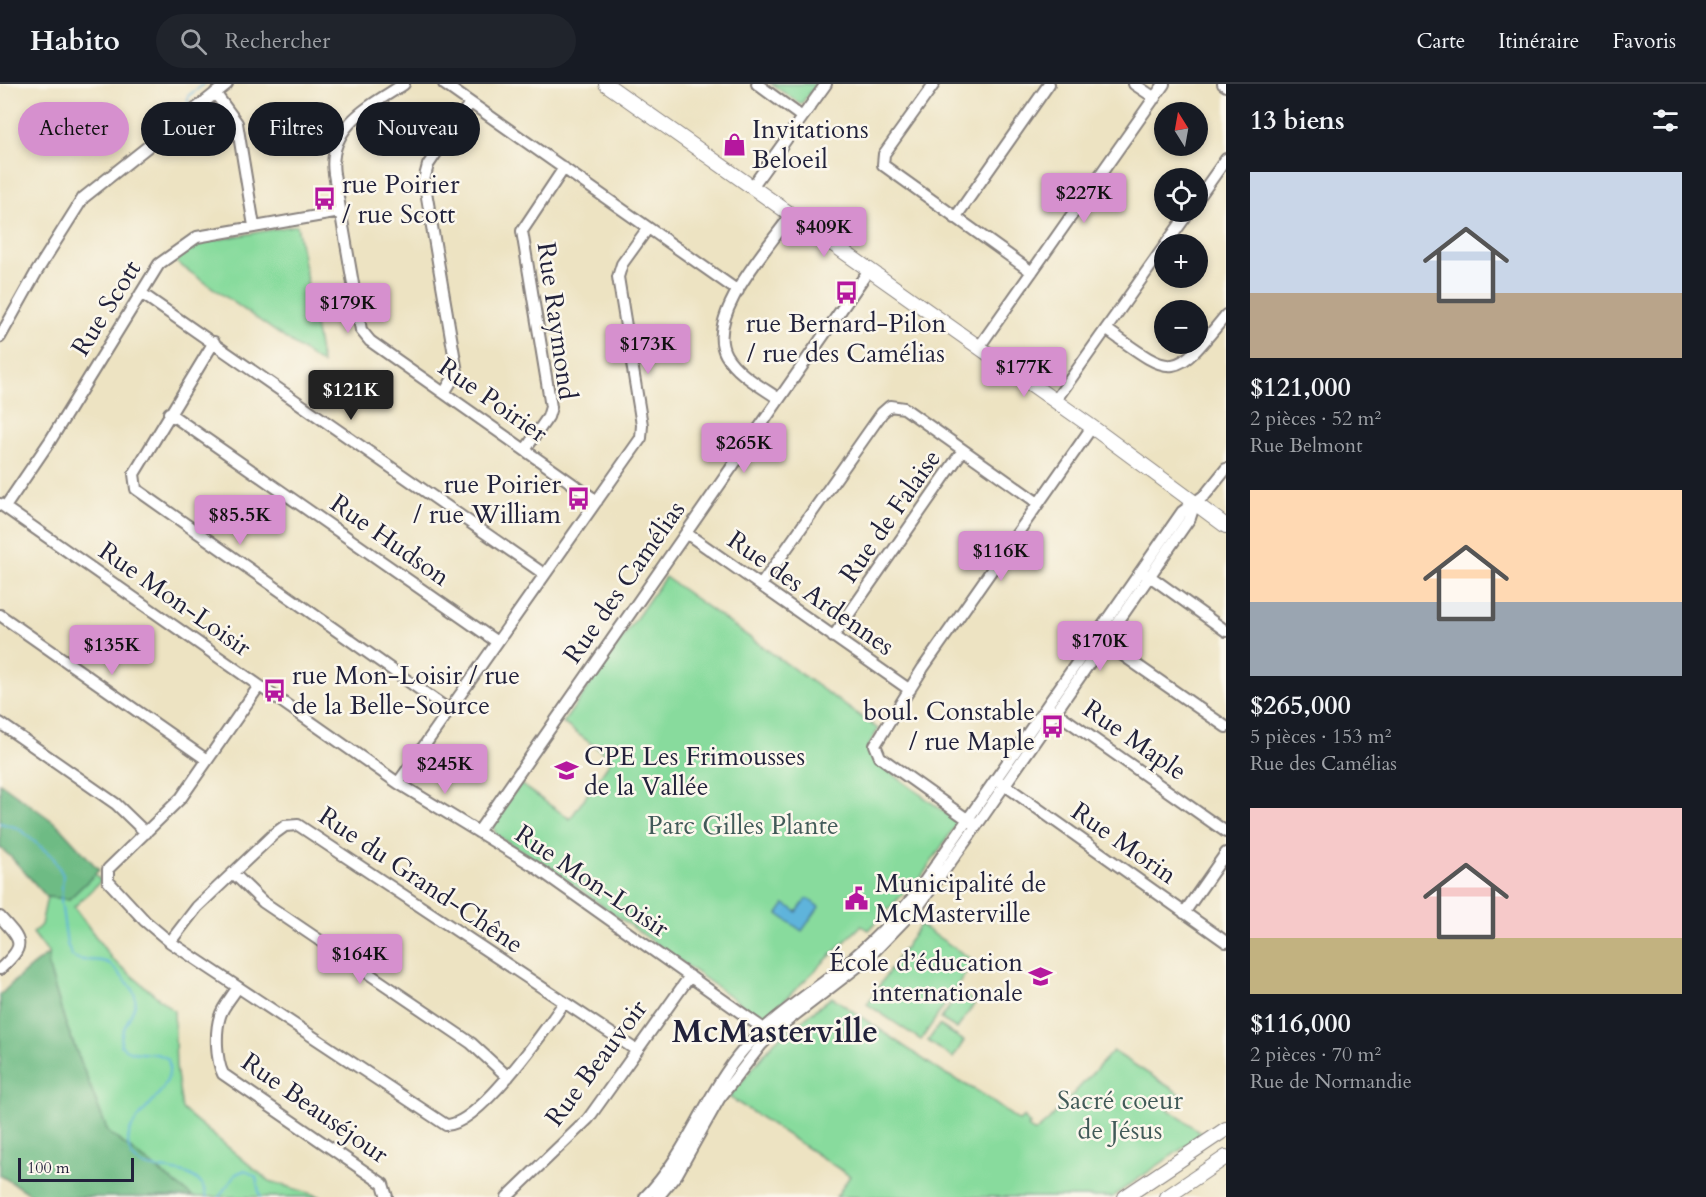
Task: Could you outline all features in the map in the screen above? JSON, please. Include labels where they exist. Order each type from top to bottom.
[{"type":"main road","points":[[606,84],[1092,427],[1226,526]]},
{"type":"main road","points":[[1125,1197],[1226,1129]]},
{"type":"main road","points":[[1167,1197],[1226,1157]]},
{"type":"street","points":[[0,338],[37,270],[83,198],[227,84]]},
{"type":"street","name":"Rue Poirier","points":[[404,84],[352,118],[340,135],[333,164],[363,333],[370,341],[597,501]]},
{"type":"street","points":[[444,84],[469,102]]},
{"type":"street","points":[[757,84],[802,117]]},
{"type":"street","points":[[752,187],[826,84]]},
{"type":"street","points":[[934,84],[882,161],[887,171],[1032,272]]},
{"type":"street","points":[[955,218],[1048,84]]},
{"type":"street","points":[[1134,84],[1155,98]]},
{"type":"street","points":[[979,347],[1164,84]]},
{"type":"street","points":[[215,93],[237,123],[254,226]]},
{"type":"street","points":[[480,110],[738,291]]},
{"type":"street","points":[[434,156],[428,165],[424,180],[456,372],[444,393]]},
{"type":"street","points":[[1208,184],[1226,159]]},
{"type":"street","name":"Rue Raymond","points":[[525,450],[548,417],[551,407],[522,234],[524,225],[564,168]]},
{"type":"street","name":"Rue Scott","points":[[2,505],[50,441],[156,267],[191,239],[340,212]]},
{"type":"street","points":[[779,399],[736,368],[724,351],[721,338],[722,325],[738,291],[791,215]]},
{"type":"street","points":[[398,783],[597,501],[642,432],[618,278],[622,264],[648,228]]},
{"type":"street","points":[[1055,401],[1154,261]]},
{"type":"street","name":"Rue des Camélias","points":[[477,832],[869,270]]},
{"type":"street","points":[[141,293],[544,574]]},
{"type":"street","points":[[1106,329],[1150,360],[1172,366],[1192,357],[1226,315]]},
{"type":"street","points":[[214,342],[134,474],[133,482],[138,491],[449,710]]},
{"type":"street","points":[[761,585],[887,407],[894,405],[904,408],[1038,503]]},
{"type":"street","name":"Rue Hudson","points":[[169,413],[497,642]]},
{"type":"street","points":[[973,823],[875,752],[877,740],[1092,427]]},
{"type":"street","name":"Rue de Falaise","points":[[833,637],[963,450]]},
{"type":"street","points":[[645,1197],[676,1159],[727,1070],[768,1031],[828,985],[925,889],[1145,573],[1190,518],[1196,503],[1226,468]]},
{"type":"street","name":"Rue Mon-Loisir","points":[[2,505],[398,783],[543,872],[768,1031]]},
{"type":"street","name":"Rue des Ardennes","points":[[686,533],[910,690]]},
{"type":"street","points":[[1145,573],[1226,630]]},
{"type":"street","points":[[0,615],[207,760]]},
{"type":"street","points":[[1100,639],[1226,727]]},
{"type":"street","points":[[259,686],[181,798],[108,869],[107,878],[145,921],[170,942],[237,988],[443,1124],[454,1124],[462,1120],[508,1077],[527,1055],[564,1003]]},
{"type":"street","name":"Rue Maple","points":[[1051,709],[1226,832]]},
{"type":"street","points":[[0,723],[116,804],[146,833]]},
{"type":"street","name":"Rue Morin","points":[[1000,782],[1226,942]]},
{"type":"street","name":"Rue du Grand-Chêne","points":[[170,942],[190,915],[279,830],[291,825],[301,826],[636,1050]]},
{"type":"street","points":[[1184,913],[1226,853]]},
{"type":"street","points":[[233,873],[263,902],[475,1046],[508,1077]]},
{"type":"street","points":[[0,917],[17,936],[20,943],[17,953],[0,969]]},
{"type":"street","name":"Rue Beauvoir","points":[[507,1197],[583,1124],[690,976]]},
{"type":"street","name":"Rue Beauséjour","points":[[237,988],[219,1019],[219,1061],[223,1074],[383,1185],[387,1197]]},
{"type":"street","points":[[658,1197],[677,1174],[719,1099],[768,1031]]},
{"type":"green space","points":[[771,84],[817,84],[801,104]]},
{"type":"green space","points":[[297,225],[322,364],[173,260],[199,243]]},
{"type":"green space","name":"Parc Gilles Plante","points":[[665,577],[878,729],[869,746],[875,761],[958,822],[920,879],[913,883],[869,930],[861,926],[766,1018],[758,1016],[552,870],[496,835],[492,823],[520,784],[570,819],[612,759],[563,723]]},
{"type":"green space","points":[[0,783],[58,825],[99,870],[69,899],[47,897],[0,848]]},
{"type":"green space","points":[[95,874],[101,881],[74,907],[112,959],[174,1011],[176,1067],[182,1109],[269,1181],[322,1197],[193,1197],[108,1132],[65,1022],[48,965],[49,954],[33,933],[41,925],[47,897],[69,899]]},
{"type":"green space","points":[[920,925],[974,961],[921,1040],[867,1004]]},
{"type":"green space","points":[[49,954],[48,965],[65,1022],[108,1132],[193,1197],[34,1197],[0,1175],[0,995]]},
{"type":"green space","points":[[959,992],[975,1003],[957,1029],[941,1019]]},
{"type":"green space","name":"Sacré coeur de Jésus","points":[[832,997],[942,1072],[979,1092],[1019,1121],[1024,1117],[1030,1125],[1028,1127],[1035,1132],[1113,1051],[1185,1097],[1168,1109],[1203,1134],[1112,1197],[836,1197],[850,1176],[729,1097],[775,1041]]},
{"type":"green space","points":[[939,1025],[964,1041],[953,1058],[928,1041]]},
{"type":"water","points":[[807,898],[819,907],[802,931],[778,914],[785,904],[797,912]]},
{"type":"waterway","points":[[188,102],[188,96],[204,84]]},
{"type":"waterway","points":[[0,823],[18,828],[53,857],[63,875],[61,901],[67,944],[72,956],[81,960],[99,960],[108,963],[132,989],[135,1005],[121,1036],[121,1045],[131,1052],[156,1054],[168,1059],[169,1073],[165,1085],[132,1128],[128,1139],[130,1152],[136,1161],[145,1166],[192,1176],[201,1184],[207,1197]]},
{"type":"waterway","points":[[219,1197],[236,1174],[245,1170],[256,1177],[260,1197]]},
{"type":"place","name":"Invitations Beloeil","points":[[734,144]]},
{"type":"place","name":"rue Poirier / rue Scott","points":[[324,199]]},
{"type":"place","name":"rue Bernard-Pilon / rue des Camélias","points":[[846,292]]},
{"type":"place","name":"rue Poirier / rue William","points":[[579,499]]},
{"type":"place","name":"rue Mon-Loisir / rue de la Belle-Source","points":[[274,690]]},
{"type":"place","name":"boul. Constable / rue Maple","points":[[1053,726]]},
{"type":"place","name":"CPE Les Frimousses de la Vallée","points":[[566,771]]},
{"type":"place","name":"Municipalité de McMasterville","points":[[857,898]]},
{"type":"place","name":"École d’éducation internationale","points":[[1041,977]]},
{"type":"district","name":"McMasterville","points":[[775,1032]]}]
